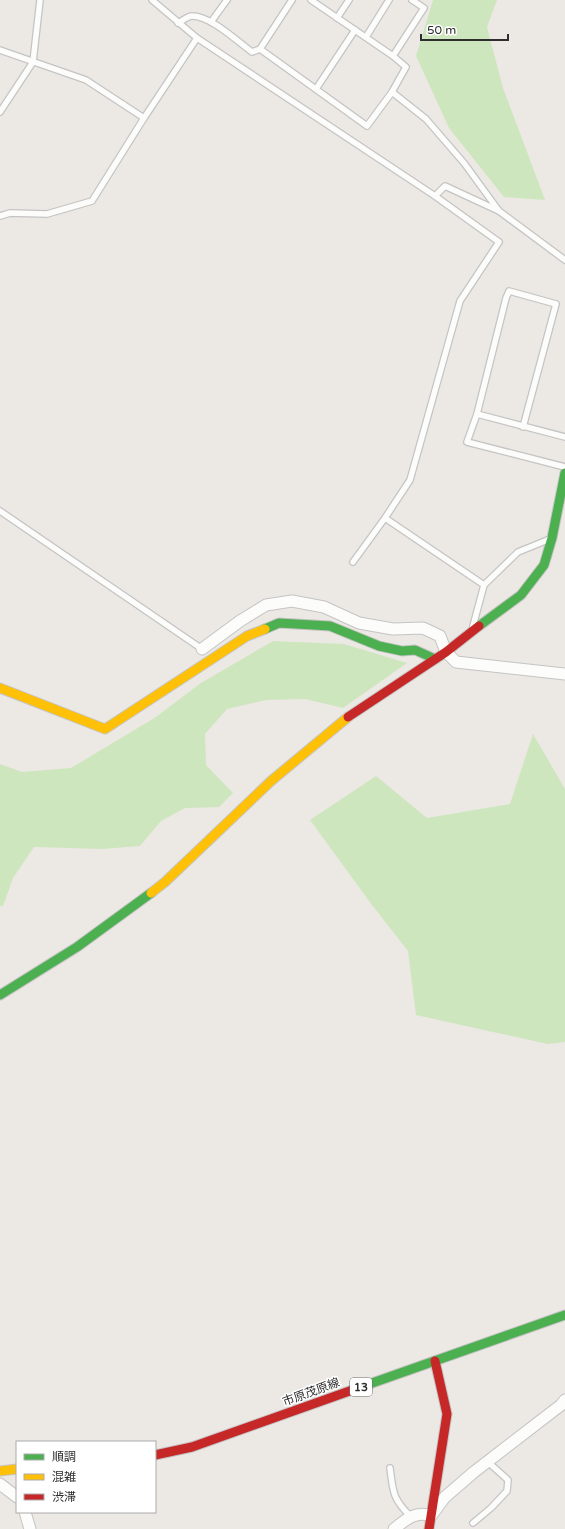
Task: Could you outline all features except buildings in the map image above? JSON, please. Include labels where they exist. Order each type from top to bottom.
[{"type":"street","points":[[0,995],[77,947],[146,897],[165,882],[271,781],[343,721],[446,652],[471,631],[521,595],[544,565],[552,538],[564,480]]},
{"type":"street","points":[[202,648],[240,621],[266,606],[292,601],[324,607],[359,623],[393,629],[423,628],[440,636],[446,652],[456,662],[565,674]]},
{"type":"street","points":[[0,688],[105,730],[247,636],[279,623],[330,626],[379,646],[402,651],[415,650],[435,659]]},
{"type":"street","name":"市原茂原線","points":[[156,1455],[192,1447],[565,1315]]},
{"type":"street","points":[[429,1529],[447,1414],[435,1361]]},
{"type":"street","points":[[431,1516],[445,1497],[562,1405],[565,1400]]},
{"type":"street","points":[[0,1471],[16,1469]]},
{"type":"street","points":[[0,1484],[16,1495]]},
{"type":"street","points":[[25,1513],[30,1529]]},
{"type":"street","points":[[394,1529],[404,1521],[416,1515],[425,1514],[431,1516]]},
{"type":"lane","points":[[0,112],[33,62],[40,0]]},
{"type":"lane","points":[[152,0],[197,38],[434,196],[499,242],[460,301],[410,480],[353,562]]},
{"type":"lane","points":[[211,22],[226,0]]},
{"type":"lane","points":[[178,23],[191,16],[202,18],[211,22],[252,52],[260,49],[292,0]]},
{"type":"lane","points":[[260,49],[367,126],[392,92],[406,67],[393,56],[311,0]]},
{"type":"lane","points":[[337,18],[349,0]]},
{"type":"lane","points":[[366,37],[389,0]]},
{"type":"lane","points":[[393,56],[424,8],[412,0]]},
{"type":"lane","points":[[316,89],[355,30]]},
{"type":"lane","points":[[0,216],[10,214],[47,214],[92,201],[144,118],[197,38]]},
{"type":"lane","points":[[0,50],[86,80],[144,118]]},
{"type":"lane","points":[[392,92],[426,119],[464,163],[499,211]]},
{"type":"lane","points":[[434,196],[445,186],[499,211],[565,260]]},
{"type":"lane","points":[[523,426],[556,304],[509,291],[477,414],[467,442],[565,467]]},
{"type":"lane","points":[[477,414],[565,437]]},
{"type":"lane","points":[[0,511],[202,648]]},
{"type":"lane","points":[[385,518],[484,585]]},
{"type":"lane","points":[[471,631],[484,585],[518,552],[542,540],[552,538]]},
{"type":"lane","points":[[473,1523],[491,1508],[507,1491],[508,1480],[488,1462]]},
{"type":"lane","points":[[390,1468],[394,1496],[399,1505],[411,1517]]},
{"type":"green space","points":[[433,0],[497,0],[487,27],[503,88],[545,200],[504,197],[449,128],[416,56]]},
{"type":"green space","points":[[273,641],[344,644],[407,663],[343,708],[305,699],[266,700],[227,709],[205,734],[206,765],[233,793],[219,807],[185,808],[161,821],[140,846],[102,849],[34,847],[13,878],[3,906],[0,906],[0,764],[22,772],[71,768],[156,717],[201,683]]},
{"type":"green space","points":[[533,734],[565,789],[565,1042],[548,1044],[416,1015],[408,951],[372,905],[310,820],[376,776],[427,818],[510,804]]},
{"type":"traffic: fast","points":[[479,626],[521,595],[544,565],[552,538],[565,473]]},
{"type":"traffic: fast","points":[[265,629],[279,623],[330,626],[379,646],[402,651],[415,650],[435,659]]},
{"type":"traffic: fast","points":[[0,995],[77,947],[151,893]]},
{"type":"traffic: fast","points":[[358,1388],[565,1315]]},
{"type":"traffic: slow","points":[[0,688],[105,729],[247,636],[265,629]]},
{"type":"traffic: slow","points":[[151,893],[165,882],[271,781],[348,717]]},
{"type":"traffic: slow","points":[[0,1471],[16,1469]]},
{"type":"traffic: jam","points":[[348,717],[446,652],[479,626]]},
{"type":"traffic: jam","points":[[429,1529],[447,1414],[435,1361]]},
{"type":"traffic: jam","points":[[156,1455],[192,1447],[358,1388]]}]
